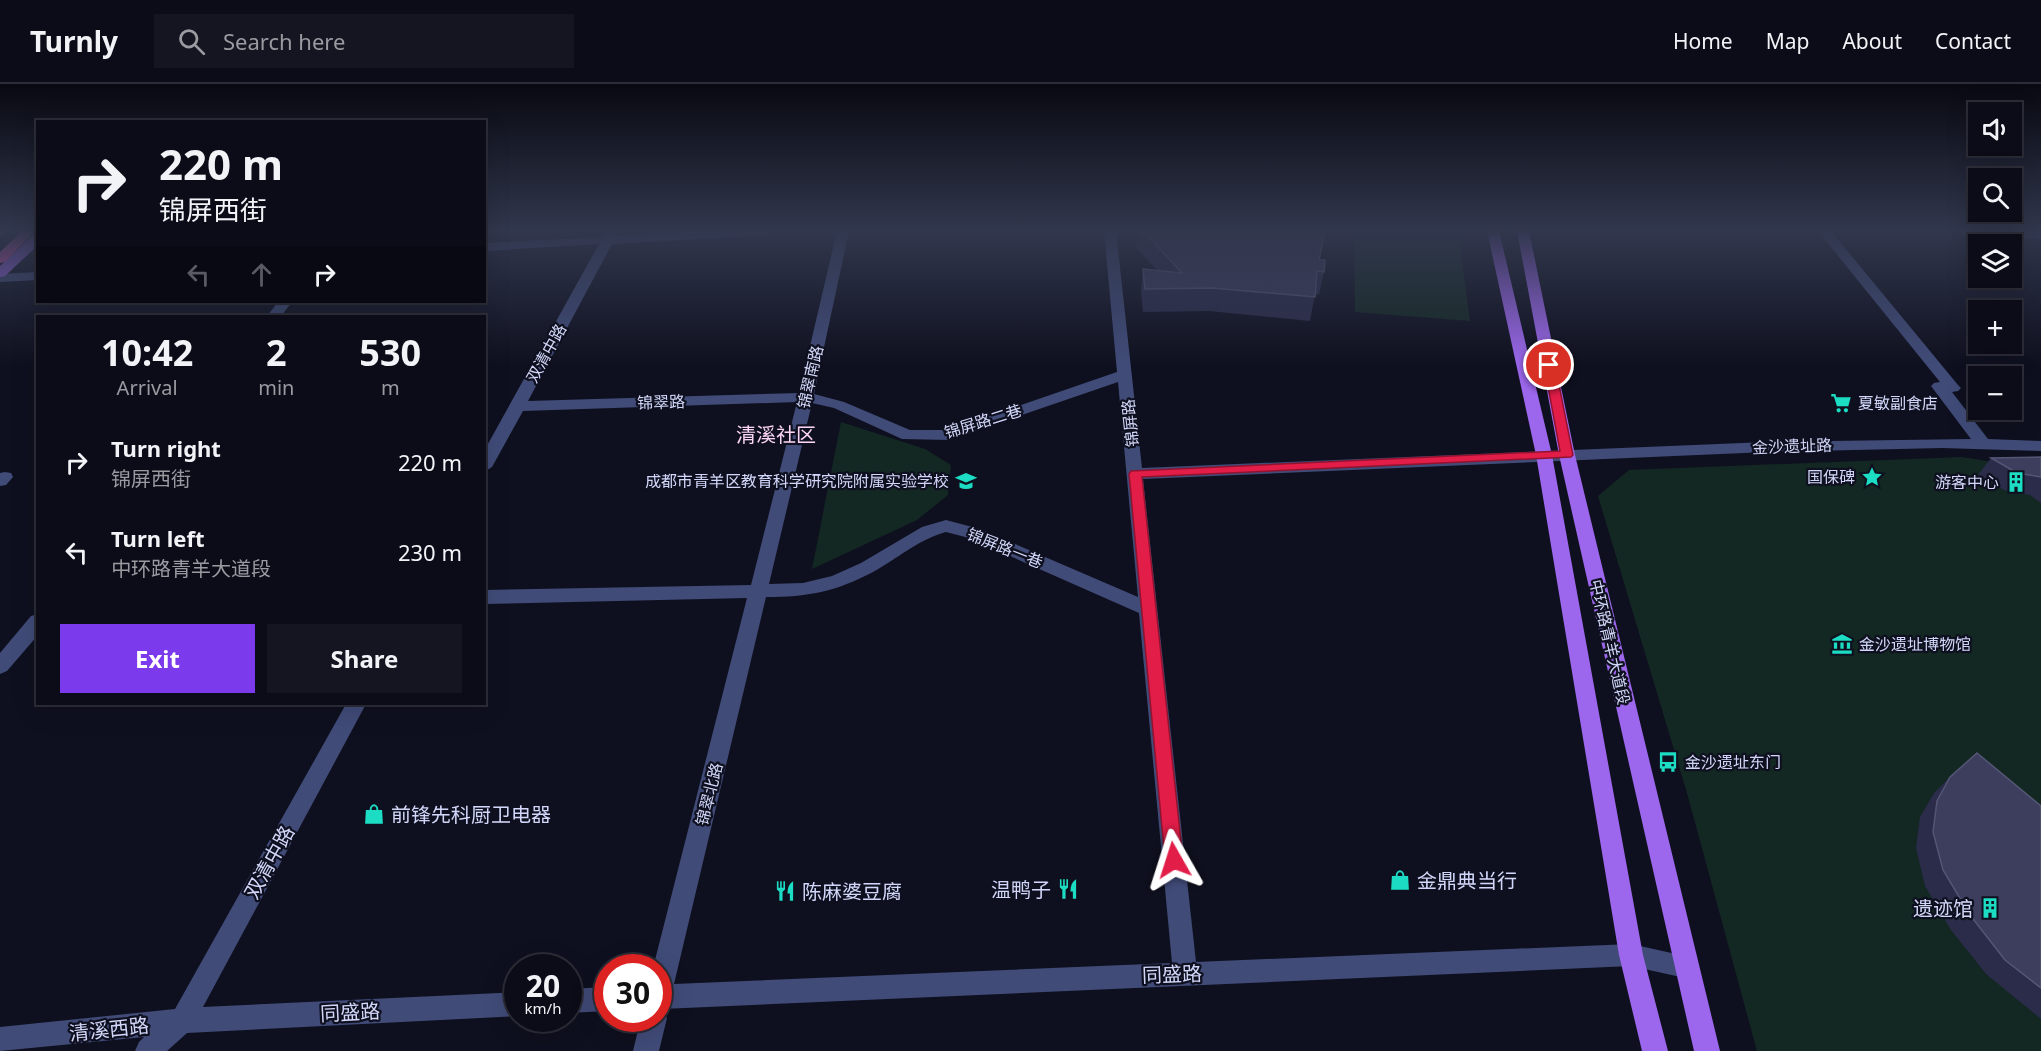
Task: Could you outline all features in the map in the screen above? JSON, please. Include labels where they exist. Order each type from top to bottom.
[{"type":"main road","name":"中环路青羊大道段","points":[[1503,276],[1544,455],[1631,955],[1655,1051]]},
{"type":"main road","name":"中环路青羊大道段","points":[[1532,276],[1567,455],[1685,966],[1707,1051]]},
{"type":"street","points":[[0,278],[36,276]]},
{"type":"street","name":"双清中路","points":[[486,463],[587,276]]},
{"type":"street","name":"锦翠南路","points":[[759,592],[833,276]]},
{"type":"street","name":"锦屏路","points":[[1115,276],[1185,973]]},
{"type":"street","points":[[1861,276],[1953,388],[1939,386],[1983,444]]},
{"type":"street","points":[[275,315],[284,303]]},
{"type":"street","name":"锦屏路二巷","points":[[806,397],[839,405],[908,435],[949,435],[1125,374]]},
{"type":"street","name":"锦翠路","points":[[517,406],[806,397]]},
{"type":"street","name":"金沙遗址路","points":[[1136,474],[1544,455],[1835,445],[2041,446]]},
{"type":"street","name":"锦屏路一巷","points":[[759,592],[803,590],[837,581],[867,567],[928,531],[946,526],[974,532],[1149,610]]},
{"type":"street","points":[[486,597],[759,592]]},
{"type":"street","name":"锦翠北路","points":[[670,954],[759,592]]},
{"type":"street","points":[[0,666],[36,623]]},
{"type":"street","name":"双清中路","points":[[148,1051],[182,1021],[356,705]]},
{"type":"street","name":"同盛路","points":[[672,996],[1631,955],[1685,966]]},
{"type":"street","name":"同盛路","points":[[182,1021],[504,1005]]},
{"type":"street","name":"清溪西路","points":[[0,1040],[182,1021]]},
{"type":"street","points":[[646,1051],[651,1032]]},
{"type":"green space","points":[[1355,276],[1464,276],[1470,321],[1355,312]]},
{"type":"green space","points":[[841,422],[925,449],[951,465],[948,495],[917,520],[812,569]]},
{"type":"green space","name":"金沙遗址博物馆","points":[[1962,457],[1992,462],[2041,463],[2041,1051],[1757,1051],[1687,793],[1598,496],[1629,470]]},
{"type":"building","points":[[1144,276],[1317,276],[1315,297],[1212,288],[1145,289]]},
{"type":"building","points":[[2041,457],[2041,477],[2017,473],[1991,458]]},
{"type":"building","name":"遗迹馆","points":[[1977,753],[2041,806],[2041,988],[2005,960],[1970,915],[1943,870],[1933,832],[1937,801],[1950,777]]},
{"type":"place","name":"夏敏副食店","points":[[1841,403]]},
{"type":"place","name":"国保碑","points":[[1872,477]]},
{"type":"place","name":"成都市青羊区教育科学研究院附属实验学校","points":[[966,481]]},
{"type":"place","name":"游客中心","points":[[2016,482]]},
{"type":"place","name":"金沙遗址博物馆","points":[[1842,644]]},
{"type":"place","name":"金沙遗址东门","points":[[1668,762]]},
{"type":"place","name":"前锋先科厨卫电器","points":[[374,814]]},
{"type":"place","name":"金鼎典当行","points":[[1400,880]]},
{"type":"place","name":"温鸭子","points":[[1068,889]]},
{"type":"place","name":"陈麻婆豆腐","points":[[785,891]]},
{"type":"place","name":"遗迹馆","points":[[1990,908]]},
{"type":"district","name":"清溪社区","points":[[776,434]]},
{"type":"route","points":[[1174,860],[1136,474],[1567,455],[1549,365]]}]
